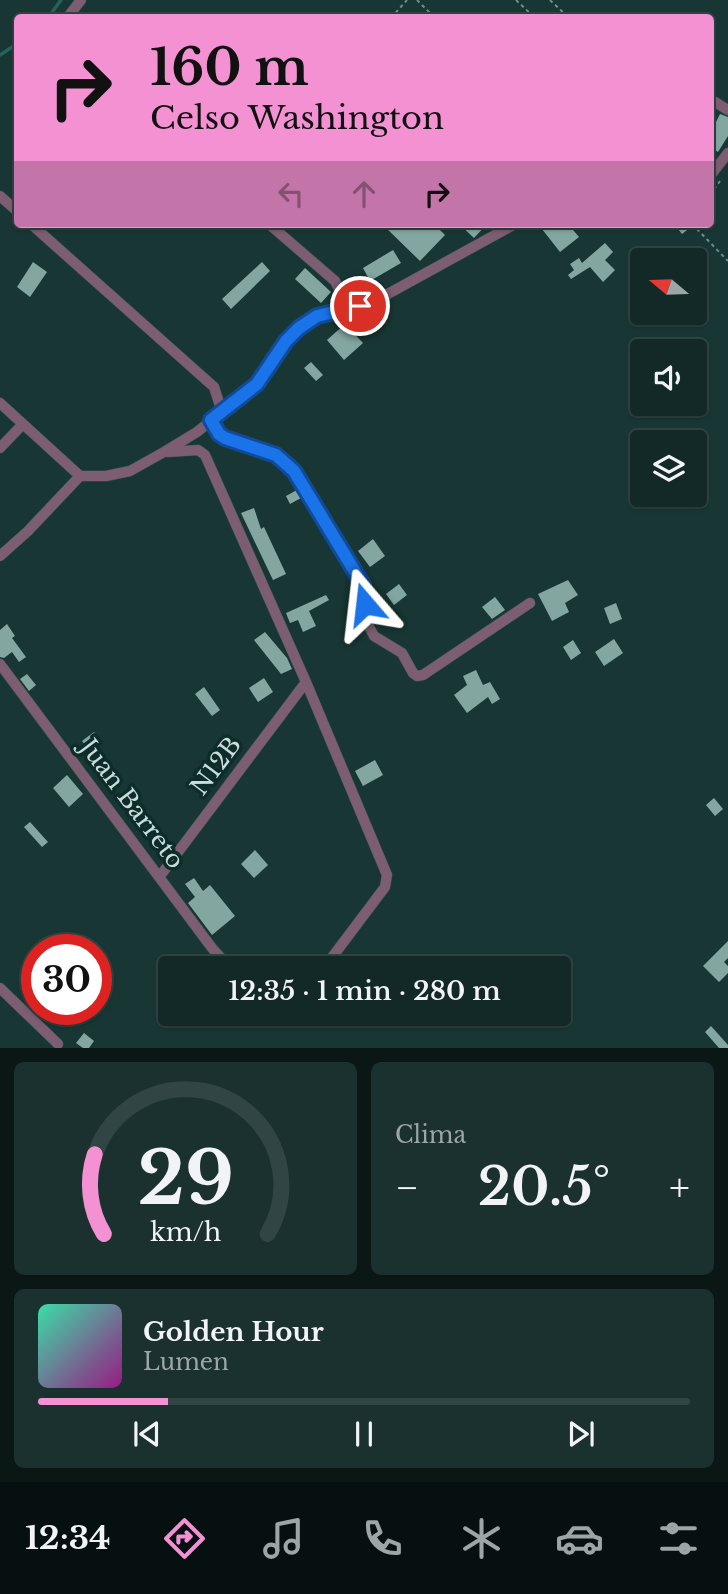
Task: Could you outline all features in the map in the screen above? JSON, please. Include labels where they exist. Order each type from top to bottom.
[{"type":"street","points":[[69,14],[81,0]]},
{"type":"street","points":[[714,171],[728,153]]},
{"type":"street","points":[[0,196],[14,208]]},
{"type":"street","points":[[35,228],[214,387],[222,412]]},
{"type":"street","points":[[274,228],[335,281],[348,307]]},
{"type":"street","points":[[0,403],[80,476],[106,476],[130,471],[197,432],[257,384],[286,341],[317,316],[375,301],[508,228]]},
{"type":"street","points":[[211,420],[219,434],[225,438],[276,455],[294,471],[363,585],[367,622],[374,636],[402,653],[417,676],[423,675],[530,603]]},
{"type":"street","points":[[0,448],[22,425]]},
{"type":"street","points":[[164,452],[198,450],[205,455],[306,682],[387,882],[333,956]]},
{"type":"street","points":[[0,556],[28,531],[80,476]]},
{"type":"street","name":"Juan Barreto","points":[[0,664],[219,956]]},
{"type":"street","name":"N12B","points":[[160,876],[306,682]]},
{"type":"street","points":[[0,988],[58,1044]]},
{"type":"path","points":[[395,14],[407,0]]},
{"type":"path","points":[[417,0],[431,14]]},
{"type":"path","points":[[516,0],[531,14]]},
{"type":"path","points":[[550,0],[565,14]]},
{"type":"path","points":[[696,228],[728,261]]},
{"type":"building","points":[[720,114],[728,117],[728,136],[718,152],[714,150],[714,126]]},
{"type":"building","points":[[386,228],[438,228],[445,235],[420,261]]},
{"type":"building","points":[[463,228],[483,228],[474,238]]},
{"type":"building","points":[[541,228],[571,228],[579,237],[560,252]]},
{"type":"building","points":[[677,228],[690,228],[682,234]]},
{"type":"building","points":[[605,243],[613,252],[605,260],[615,270],[603,282],[590,267],[571,279],[568,275],[574,270],[570,264],[579,258],[582,263]]},
{"type":"building","points":[[393,250],[401,263],[370,281],[363,268]]},
{"type":"building","points":[[33,262],[47,272],[30,297],[17,287]]},
{"type":"building","points":[[262,262],[270,271],[231,309],[222,299]]},
{"type":"building","points":[[305,268],[331,292],[321,303],[295,279]]},
{"type":"building","points":[[345,324],[363,343],[344,360],[327,340]]},
{"type":"building","points":[[311,362],[323,375],[316,381],[304,368]]},
{"type":"building","points":[[297,490],[301,498],[290,504],[286,496]]},
{"type":"building","points":[[254,508],[261,529],[264,527],[286,574],[273,580],[241,513]]},
{"type":"building","points":[[373,539],[385,556],[370,567],[358,551]]},
{"type":"building","points":[[568,580],[578,595],[565,603],[569,612],[552,621],[538,594]]},
{"type":"building","points":[[399,584],[407,595],[394,605],[386,594]]},
{"type":"building","points":[[326,595],[329,600],[309,611],[316,626],[303,632],[298,620],[290,623],[286,613]]},
{"type":"building","points":[[495,597],[505,610],[492,619],[482,607]]},
{"type":"building","points":[[616,603],[622,619],[610,624],[604,608]]},
{"type":"building","points":[[7,624],[15,636],[12,638],[26,657],[19,662],[12,652],[4,658],[0,657],[0,630]]},
{"type":"building","points":[[265,632],[287,658],[292,669],[281,674],[254,640]]},
{"type":"building","points":[[614,639],[623,653],[604,666],[595,652]]},
{"type":"building","points":[[573,640],[581,653],[571,660],[563,647]]},
{"type":"building","points":[[476,670],[483,685],[490,682],[500,699],[492,704],[488,697],[467,713],[454,695],[467,685],[463,676]]},
{"type":"building","points":[[27,674],[36,685],[29,691],[20,679]]},
{"type":"building","points":[[264,678],[273,692],[258,702],[249,688]]},
{"type":"building","points":[[204,687],[220,710],[212,716],[195,694]]},
{"type":"building","points":[[94,732],[102,742],[90,751],[82,741]]},
{"type":"building","points":[[375,760],[383,775],[363,786],[355,771]]},
{"type":"building","points":[[67,775],[83,794],[69,807],[53,788]]},
{"type":"building","points":[[714,798],[723,809],[715,816],[706,805]]},
{"type":"building","points":[[30,822],[48,842],[42,847],[24,827]]},
{"type":"building","points":[[255,850],[268,865],[254,878],[241,864]]},
{"type":"building","points":[[194,878],[203,891],[210,885],[235,916],[212,935],[188,903],[195,897],[185,884]]},
{"type":"building","points":[[728,941],[728,958],[724,962],[728,966],[728,973],[719,982],[703,966]]},
{"type":"building","points":[[711,1026],[728,1048],[719,1048],[705,1032]]},
{"type":"building","points":[[84,1033],[94,1041],[89,1048],[83,1048],[76,1043]]},
{"type":"waterway","points":[[51,14],[61,0]]},
{"type":"waterway","points":[[0,55],[14,46]]},
{"type":"route","points":[[360,306],[317,316],[299,328],[286,341],[257,384],[211,420],[219,434],[225,438],[276,455],[294,471],[363,585],[365,604]]}]
